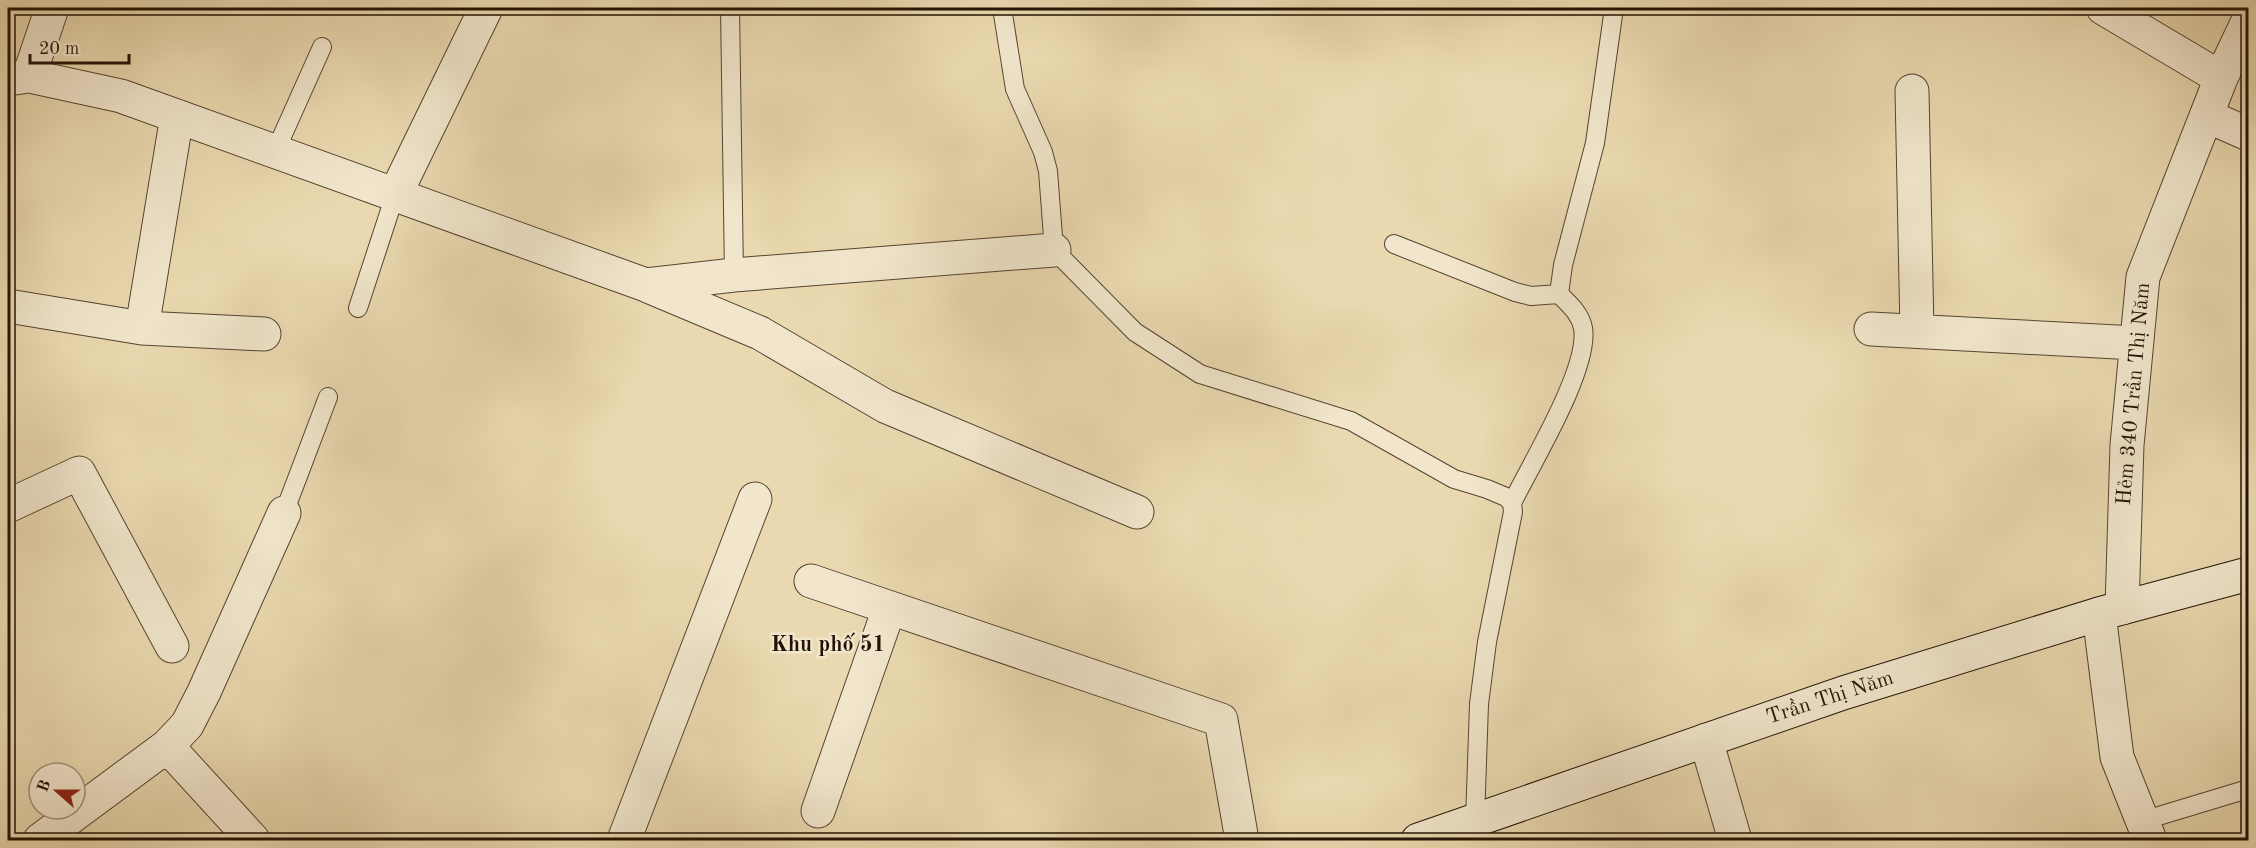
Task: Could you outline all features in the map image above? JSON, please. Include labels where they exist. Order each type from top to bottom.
[{"type":"street","points":[[51,8],[18,78],[121,96],[646,285],[760,333],[885,406],[1137,512]]},
{"type":"street","points":[[395,195],[486,8]]},
{"type":"street","points":[[2103,8],[2221,78]]},
{"type":"street","name":"Hẻm 340 Trần Thị Năm","points":[[2146,830],[2117,757],[2110,611],[2143,277],[2221,78],[2248,21]]},
{"type":"street","points":[[1912,91],[1917,331]]},
{"type":"street","points":[[142,328],[177,116]]},
{"type":"street","points":[[2207,116],[2248,134]]},
{"type":"street","points":[[646,285],[734,275],[1054,250]]},
{"type":"street","points":[[8,306],[142,328],[264,334]]},
{"type":"street","points":[[1871,329],[2136,343]]},
{"type":"street","points":[[8,506],[79,473],[172,646]]},
{"type":"street","points":[[624,840],[755,500]]},
{"type":"street","points":[[40,840],[167,746],[187,725],[284,513]]},
{"type":"street","name":"Trần Thị Năm","points":[[1418,840],[1843,693],[2110,611],[2248,574]]},
{"type":"street","points":[[811,581],[1221,720],[1242,840]]},
{"type":"street","points":[[818,811],[888,609]]},
{"type":"street","points":[[1706,740],[1735,840]]},
{"type":"street","points":[[167,746],[253,840]]},
{"type":"lane","points":[[730,8],[734,275]]},
{"type":"lane","points":[[1002,8],[1016,89],[1043,152],[1048,171],[1054,250],[1136,332],[1200,374],[1351,421],[1454,479],[1506,496],[1512,503]]},
{"type":"lane","points":[[1559,294],[1563,265],[1594,143],[1614,8]]},
{"type":"lane","points":[[274,152],[322,47]]},
{"type":"lane","points":[[358,308],[395,195]]},
{"type":"lane","points":[[1394,244],[1515,292],[1531,296],[1559,294],[1575,310],[1583,326],[1584,345],[1577,373],[1512,503],[1487,642],[1479,704],[1475,821]]},
{"type":"lane","points":[[284,513],[328,398]]},
{"type":"lane","points":[[2146,830],[2248,789]]},
{"type":"district","name":"Khu phố 51","points":[[828,645]]}]
